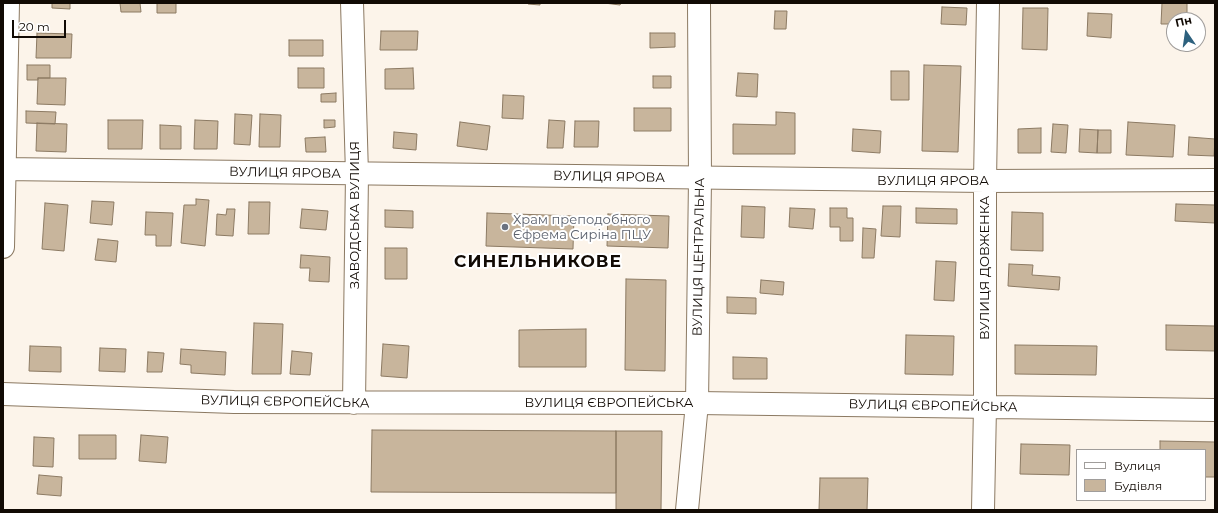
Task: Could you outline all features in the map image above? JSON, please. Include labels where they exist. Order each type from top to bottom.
[{"type":"street","points":[[3,247],[8,3]]},
{"type":"street","name":"ЗАВОДСЬКА ВУЛИЦЯ","points":[[352,3],[357,174],[354,403]]},
{"type":"street","name":"ВУЛИЦЯ ЦЕНТРАЛЬНА","points":[[687,510],[697,404],[700,179],[699,3]]},
{"type":"street","name":"ВУЛИЦЯ ДОВЖЕНКА","points":[[983,510],[985,406],[985,181],[988,3]]},
{"type":"street","name":"ВУЛИЦЯ ЯРОВА","points":[[4,169],[700,179],[985,181],[1215,180]]},
{"type":"street","name":"ВУЛИЦЯ ЄВРОПЕЙСЬКА","points":[[3,394],[234,402],[985,406],[1215,410]]},
{"type":"building","points":[[52,3],[70,3],[70,9],[52,8]]},
{"type":"building","points":[[120,3],[140,3],[141,12],[121,12]]},
{"type":"building","points":[[157,3],[176,3],[176,13],[157,13]]},
{"type":"building","points":[[540,3],[540,5],[528,4]]},
{"type":"building","points":[[604,3],[621,3],[620,5]]},
{"type":"building","points":[[1162,3],[1187,3],[1187,12],[1166,12],[1166,24],[1161,24]]},
{"type":"building","points":[[942,7],[967,8],[966,25],[941,24]]},
{"type":"building","points":[[1023,8],[1048,8],[1047,50],[1022,49]]},
{"type":"building","points":[[775,11],[787,11],[786,29],[774,29]]},
{"type":"building","points":[[1088,13],[1112,14],[1111,38],[1087,36]]},
{"type":"building","points":[[381,31],[418,31],[417,50],[380,50]]},
{"type":"building","points":[[37,33],[72,34],[71,58],[36,58]]},
{"type":"building","points":[[650,33],[675,33],[675,47],[650,48]]},
{"type":"building","points":[[289,40],[323,40],[323,56],[289,56]]},
{"type":"building","points":[[27,65],[50,65],[50,78],[27,80]]},
{"type":"building","points":[[924,65],[961,66],[958,152],[922,151]]},
{"type":"building","points":[[298,68],[324,68],[324,88],[298,88]]},
{"type":"building","points":[[413,68],[414,89],[385,89],[385,69]]},
{"type":"building","points":[[891,71],[909,71],[909,100],[891,100]]},
{"type":"building","points":[[738,73],[758,74],[757,97],[736,96]]},
{"type":"building","points":[[653,76],[671,76],[671,88],[653,88]]},
{"type":"building","points":[[38,78],[66,78],[65,105],[37,104]]},
{"type":"building","points":[[336,93],[336,102],[321,102],[321,94]]},
{"type":"building","points":[[503,95],[524,96],[523,119],[502,118]]},
{"type":"building","points":[[634,108],[671,108],[671,131],[634,131]]},
{"type":"building","points":[[26,111],[56,112],[55,124],[26,123]]},
{"type":"building","points":[[776,112],[795,113],[795,154],[733,154],[733,124],[776,125]]},
{"type":"building","points":[[235,114],[252,115],[250,145],[234,144]]},
{"type":"building","points":[[260,114],[281,115],[280,147],[259,147]]},
{"type":"building","points":[[108,120],[143,120],[142,149],[108,149]]},
{"type":"building","points":[[195,120],[218,121],[217,149],[194,149]]},
{"type":"building","points":[[324,120],[335,120],[335,127],[324,128]]},
{"type":"building","points":[[549,120],[565,121],[563,148],[547,148]]},
{"type":"building","points":[[575,121],[599,121],[598,147],[574,147]]},
{"type":"building","points":[[460,122],[490,126],[487,150],[457,146]]},
{"type":"building","points":[[1128,122],[1175,125],[1173,157],[1126,155]]},
{"type":"building","points":[[37,123],[67,124],[66,152],[36,151]]},
{"type":"building","points":[[1053,124],[1068,125],[1066,153],[1051,152]]},
{"type":"building","points":[[160,125],[181,126],[181,149],[160,149]]},
{"type":"building","points":[[1041,128],[1041,153],[1018,153],[1018,129]]},
{"type":"building","points":[[853,129],[881,131],[880,153],[852,151]]},
{"type":"building","points":[[1080,129],[1098,130],[1097,153],[1079,152]]},
{"type":"building","points":[[1098,130],[1111,130],[1111,153],[1097,153]]},
{"type":"building","points":[[394,132],[417,134],[416,150],[393,148]]},
{"type":"building","points":[[325,137],[326,152],[306,152],[305,138]]},
{"type":"building","points":[[1189,137],[1215,139],[1214,156],[1188,155]]},
{"type":"building","points":[[196,199],[209,200],[205,246],[181,243],[184,205],[196,205]]},
{"type":"building","points":[[92,201],[114,202],[112,225],[90,223]]},
{"type":"building","points":[[249,202],[270,202],[269,234],[248,234]]},
{"type":"building","points":[[45,203],[68,205],[64,251],[42,249]]},
{"type":"building","points":[[1176,204],[1215,205],[1215,223],[1175,221]]},
{"type":"building","points":[[742,206],[765,207],[764,238],[741,237]]},
{"type":"building","points":[[883,206],[901,206],[900,237],[881,236]]},
{"type":"building","points":[[790,208],[815,209],[813,229],[789,227]]},
{"type":"building","points":[[830,208],[847,208],[847,218],[853,218],[853,241],[840,241],[840,227],[830,227]]},
{"type":"building","points":[[916,208],[957,209],[957,224],[916,223]]},
{"type":"building","points":[[227,209],[235,209],[233,236],[216,235],[217,214],[226,215]]},
{"type":"building","points":[[302,209],[328,211],[326,230],[300,228]]},
{"type":"building","points":[[385,210],[413,211],[413,228],[385,227]]},
{"type":"building","points":[[146,212],[173,213],[171,246],[156,246],[156,235],[145,235]]},
{"type":"building","points":[[1012,212],[1043,213],[1043,251],[1011,250]]},
{"type":"building","points":[[487,213],[574,216],[573,249],[486,246]]},
{"type":"building","points":[[608,214],[669,216],[668,248],[607,246]]},
{"type":"building","points":[[863,228],[876,229],[874,258],[862,258]]},
{"type":"building","points":[[98,239],[118,241],[116,262],[95,260]]},
{"type":"building","points":[[385,248],[407,248],[407,279],[385,279]]},
{"type":"building","points":[[301,255],[330,257],[329,282],[309,281],[310,268],[300,268]]},
{"type":"building","points":[[936,261],[956,262],[954,301],[934,300]]},
{"type":"building","points":[[1009,264],[1033,265],[1032,275],[1060,277],[1059,290],[1008,286]]},
{"type":"building","points":[[626,279],[666,280],[665,371],[625,370]]},
{"type":"building","points":[[761,280],[784,282],[783,295],[760,293]]},
{"type":"building","points":[[727,297],[756,298],[756,314],[727,313]]},
{"type":"building","points":[[254,323],[283,324],[281,374],[252,374]]},
{"type":"building","points":[[1166,325],[1215,326],[1215,351],[1166,350]]},
{"type":"building","points":[[586,329],[586,367],[519,367],[519,330]]},
{"type":"building","points":[[906,335],[954,336],[953,375],[905,374]]},
{"type":"building","points":[[383,344],[409,346],[407,378],[381,376]]},
{"type":"building","points":[[1015,345],[1097,346],[1096,375],[1015,374]]},
{"type":"building","points":[[30,346],[61,347],[61,372],[29,371]]},
{"type":"building","points":[[100,348],[126,349],[125,372],[99,371]]},
{"type":"building","points":[[181,349],[226,352],[225,375],[191,373],[191,365],[180,364]]},
{"type":"building","points":[[292,351],[312,353],[310,375],[290,374]]},
{"type":"building","points":[[148,352],[164,353],[162,372],[147,372]]},
{"type":"building","points":[[733,357],[767,358],[767,379],[733,379]]},
{"type":"building","points":[[372,430],[616,431],[616,493],[371,492]]},
{"type":"building","points":[[616,431],[662,431],[661,510],[616,510]]},
{"type":"building","points":[[79,435],[116,435],[116,459],[79,459]]},
{"type":"building","points":[[141,435],[168,437],[166,463],[139,461]]},
{"type":"building","points":[[34,437],[54,438],[53,467],[33,466]]},
{"type":"building","points":[[1160,441],[1215,442],[1215,477],[1206,477],[1206,449],[1160,449]]},
{"type":"building","points":[[1021,444],[1070,445],[1069,475],[1020,474]]},
{"type":"building","points":[[39,475],[62,477],[61,496],[37,494]]},
{"type":"building","points":[[820,478],[868,478],[867,510],[819,510]]},
{"type":"place","name":"Храм преподобного Єфрема Сиріна ПЦУ","points":[[505,227]]},
{"type":"district","name":"СИНЕЛЬНИКОВЕ","points":[[538,262]]}]
